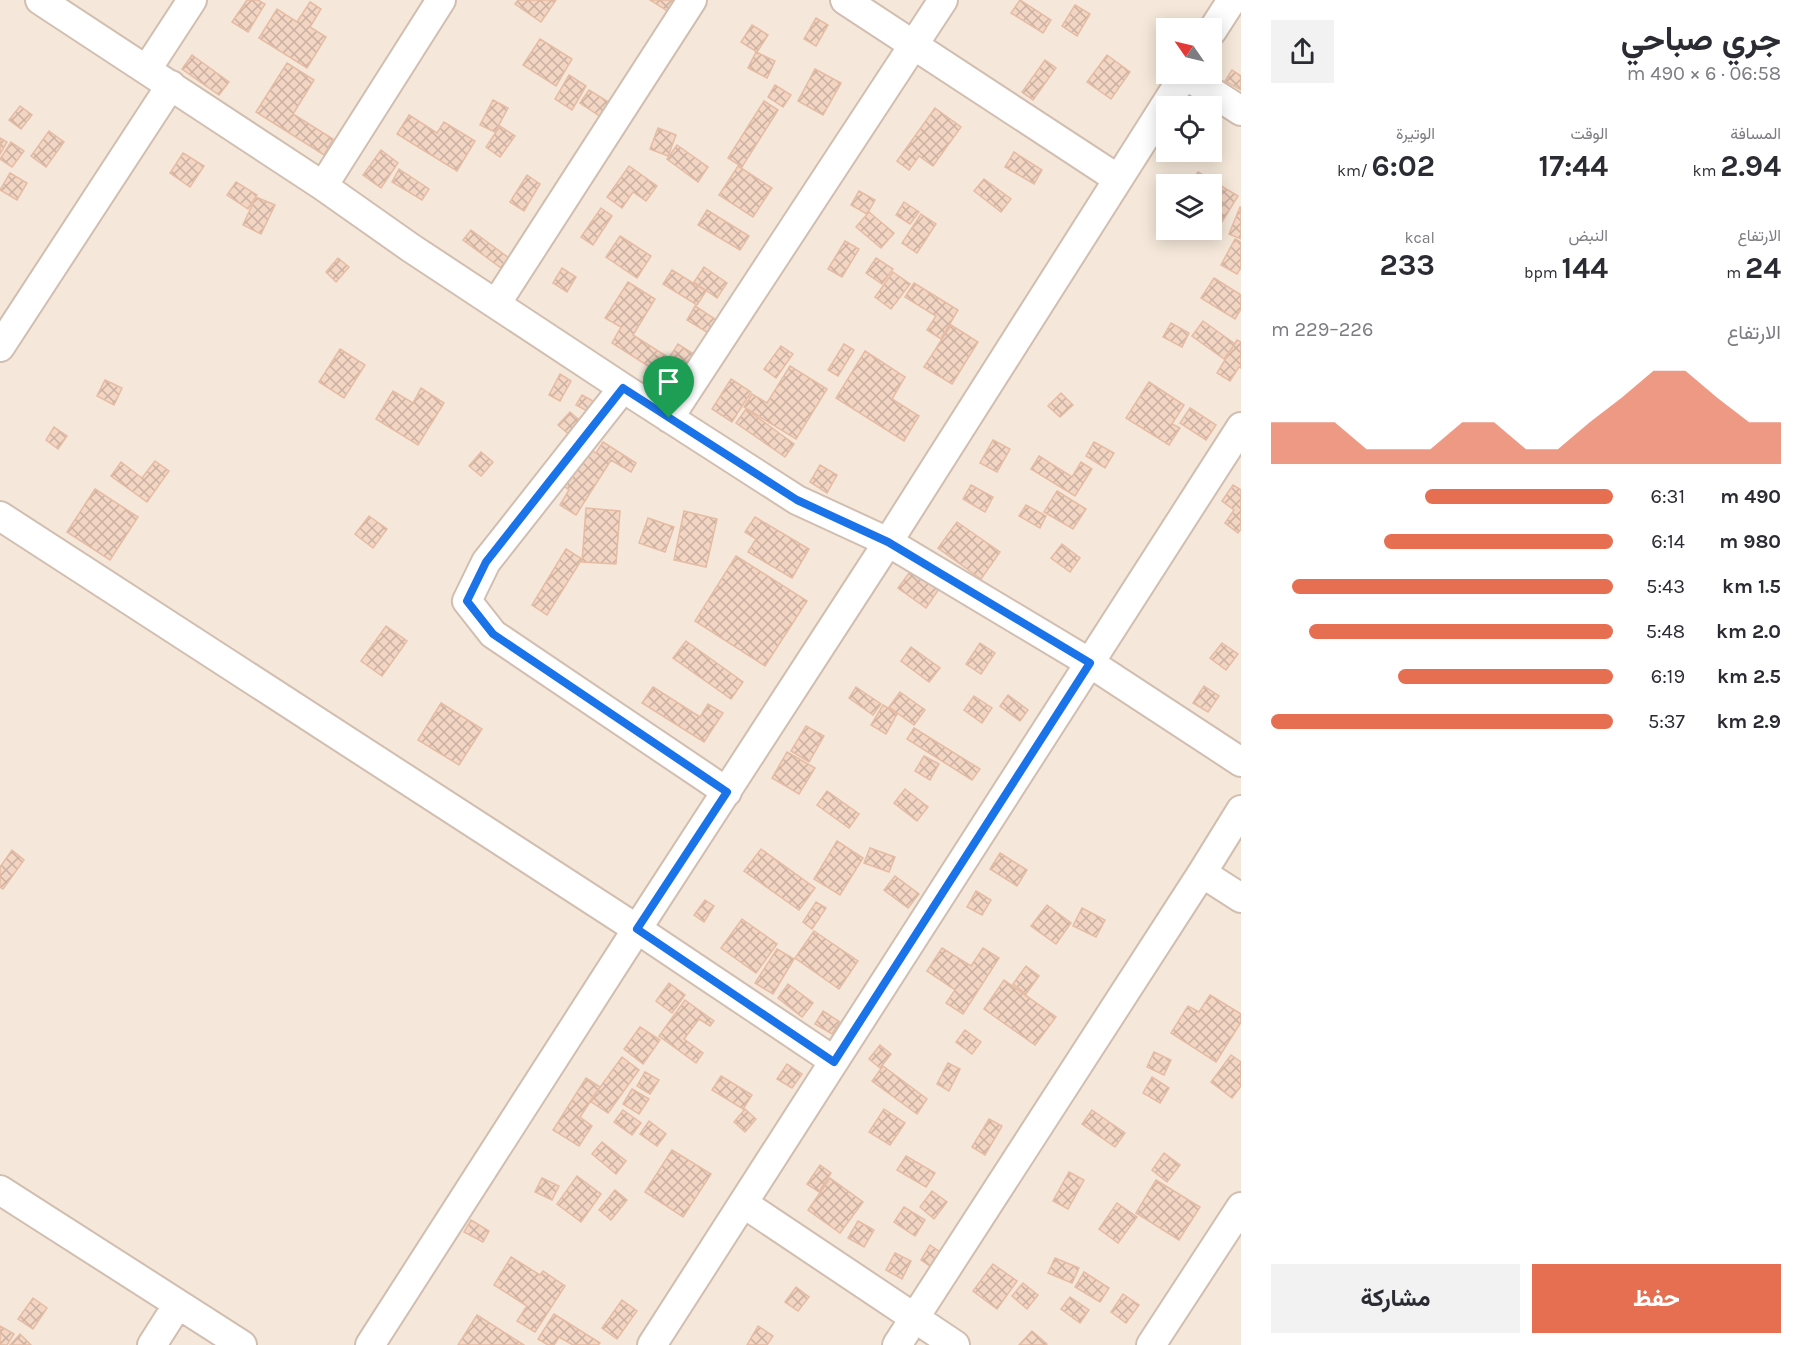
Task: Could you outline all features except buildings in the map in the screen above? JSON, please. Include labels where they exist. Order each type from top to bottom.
[{"type":"street","points":[[40,0],[323,186],[623,388],[797,500],[888,542],[1090,663],[1241,762]]},
{"type":"street","points":[[147,69],[192,0]]},
{"type":"street","points":[[323,186],[441,0]]},
{"type":"street","points":[[496,303],[692,0]]},
{"type":"street","points":[[845,0],[913,47],[1118,179]]},
{"type":"street","points":[[669,418],[943,0]]},
{"type":"street","points":[[1220,18],[1232,0]]},
{"type":"street","points":[[370,1345],[888,542],[1179,84]]},
{"type":"street","points":[[1200,84],[1241,111]]},
{"type":"street","points":[[0,347],[171,85]]},
{"type":"street","points":[[623,388],[486,562],[467,601],[493,634],[727,792]]},
{"type":"street","points":[[652,1345],[1241,427]]},
{"type":"street","points":[[0,516],[637,929],[834,1062]]},
{"type":"street","points":[[897,1345],[1241,810]]},
{"type":"street","points":[[1202,873],[1241,898]]},
{"type":"street","points":[[0,1190],[242,1345]]},
{"type":"street","points":[[743,1203],[955,1345]]},
{"type":"street","points":[[1151,1345],[1241,1207]]},
{"type":"street","points":[[152,1345],[178,1304]]},
{"type":"shaded area","points":[[0,0],[1241,0],[1241,1345],[0,1345]]},
{"type":"route","points":[[623,388],[669,418],[797,500],[888,542],[1090,663],[834,1062],[637,929],[727,792],[493,634],[467,601],[486,562],[623,388]]}]
